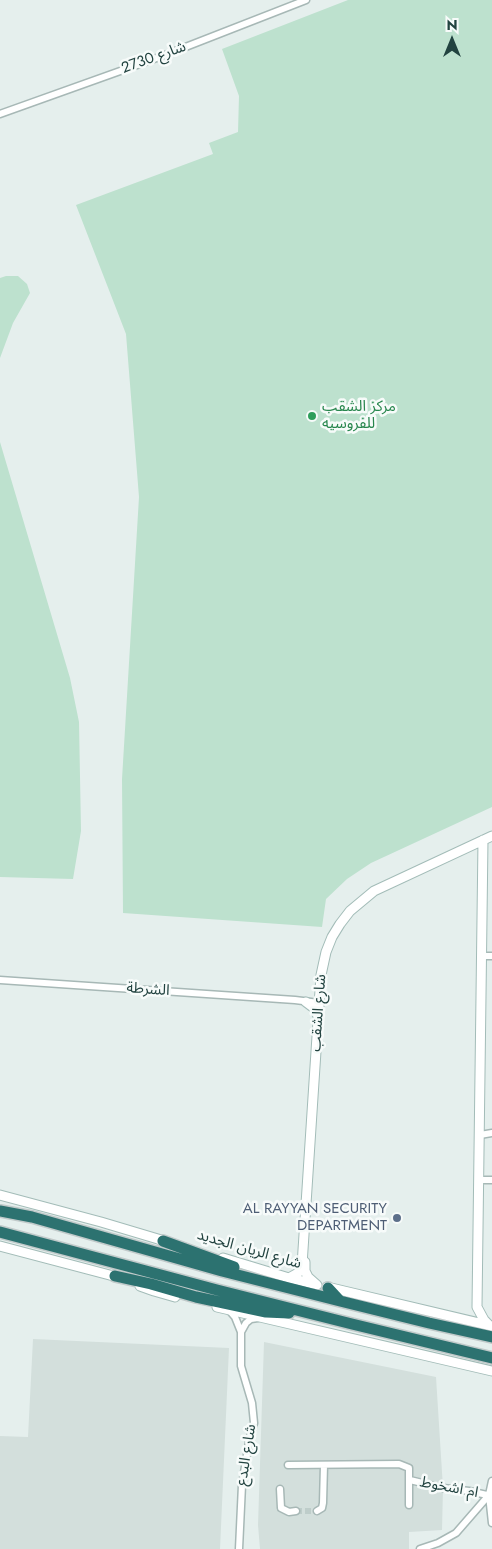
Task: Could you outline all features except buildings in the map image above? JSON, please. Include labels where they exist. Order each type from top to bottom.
[{"type":"highway","name":"شارع الريان الجديد","points":[[0,1211],[32,1217],[222,1271],[318,1288],[340,1301],[429,1324],[492,1337]]},
{"type":"highway","points":[[0,1232],[312,1314],[492,1358]]},
{"type":"highway","points":[[163,1240],[237,1268],[318,1288],[340,1301]]},
{"type":"highway","points":[[115,1276],[196,1297],[266,1312],[312,1314]]},
{"type":"street","name":"شارع 2730","points":[[0,114],[165,55],[306,0]]},
{"type":"street","name":"شارع الشقب","points":[[317,1068],[318,1016],[323,967],[329,945],[340,924],[356,905],[369,894],[383,886],[488,840]]},
{"type":"street","points":[[462,1320],[469,1318],[475,1313],[477,1307],[482,956],[488,840]]},
{"type":"street","name":"شارع الشقب","points":[[289,1278],[296,1275],[301,1268],[326,968],[333,946],[343,926],[359,908],[378,893],[451,856]]},
{"type":"street","points":[[482,956],[492,956]]},
{"type":"street","name":"الشرطة","points":[[0,980],[320,1001]]},
{"type":"street","points":[[318,1016],[314,1008],[306,1000],[320,988]]},
{"type":"street","points":[[480,1135],[492,1133]]},
{"type":"street","points":[[479,1180],[492,1180]]},
{"type":"street","name":"شارع الشقب","points":[[308,1189],[305,1266],[308,1277],[318,1288]]},
{"type":"street","name":"شارع الريان الجديد","points":[[0,1195],[259,1268],[318,1288],[491,1325]]},
{"type":"street","points":[[0,1246],[115,1276],[154,1291],[492,1371]]},
{"type":"street","points":[[477,1307],[484,1320],[491,1325]]},
{"type":"street","name":"شارع البدع","points":[[229,1310],[235,1317],[240,1332],[241,1366],[252,1403],[254,1422],[242,1485],[239,1549]]},
{"type":"street","points":[[240,1332],[251,1319],[260,1317]]},
{"type":"street","points":[[288,1465],[398,1464],[408,1468],[410,1480],[409,1505]]},
{"type":"street","points":[[316,1511],[322,1508],[323,1503],[324,1465]]},
{"type":"street","name":"ام اشخوط","points":[[410,1480],[443,1488],[491,1493]]},
{"type":"street","name":"ام اشخوط","points":[[492,1481],[492,1523]]},
{"type":"street","points":[[280,1489],[281,1508],[289,1512],[296,1512]]},
{"type":"street","name":"ام اشخوط","points":[[420,1549],[438,1543],[456,1533],[491,1493]]},
{"type":"shaded area","points":[[33,1339],[229,1348],[220,1549],[0,1549],[0,1436],[28,1437]]},
{"type":"shaded area","points":[[264,1342],[436,1377],[443,1488],[442,1530],[409,1532],[409,1549],[260,1549],[258,1525]]},
{"type":"green space","name":"مركز الشقب للفروسيه","points":[[348,0],[492,0],[492,807],[371,863],[347,879],[326,899],[322,927],[123,913],[122,779],[139,497],[126,334],[76,205],[213,154],[209,143],[238,132],[239,96],[222,49]]},
{"type":"green space","points":[[18,276],[27,284],[30,293],[13,323],[0,358],[0,278]]},
{"type":"green space","points":[[0,442],[70,678],[79,722],[81,831],[73,879],[0,877]]},
{"type":"tunnel","points":[[296,1511],[317,1511]]},
{"type":"place","name":"مركز الشقب للفروسيه","points":[[312,416]]},
{"type":"place","name":"AL RAYYAN SECURITY DEPARTMENT","points":[[397,1218]]}]
